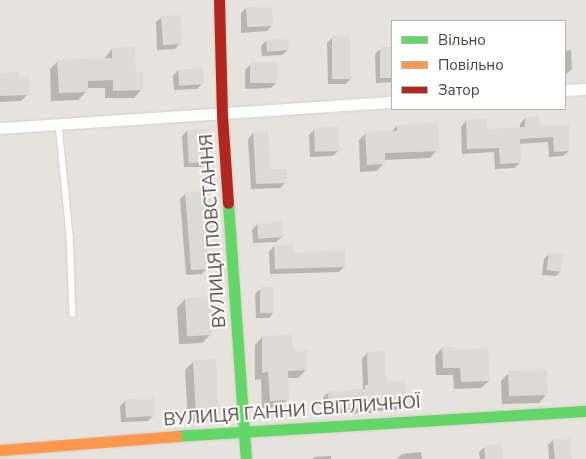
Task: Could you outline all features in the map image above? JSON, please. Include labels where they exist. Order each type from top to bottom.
[{"type":"street","name":"ВУЛИЦЯ ПОВСТАННЯ","points":[[219,0],[222,114],[246,459]]},
{"type":"street","points":[[566,90],[586,89]]},
{"type":"street","points":[[0,128],[391,102]]},
{"type":"street","name":"ВУЛИЦЯ ГАННИ СВІТЛИЧНОЇ","points":[[0,450],[245,430],[586,411]]},
{"type":"lane","points":[[59,124],[70,236],[74,314]]},
{"type":"shaded area","points":[[0,0],[586,0],[586,459],[0,459]]},
{"type":"building","points":[[272,6],[273,26],[247,27],[246,7]]},
{"type":"building","points":[[180,15],[182,44],[163,45],[161,16]]},
{"type":"building","points":[[332,36],[350,36],[350,79],[332,79]]},
{"type":"building","points":[[288,38],[289,50],[267,52],[266,40]]},
{"type":"building","points":[[135,47],[136,72],[143,72],[143,90],[113,91],[113,80],[88,81],[88,92],[59,93],[57,60],[112,58],[112,48]]},
{"type":"building","points":[[380,47],[391,47],[391,78],[380,78]]},
{"type":"building","points":[[250,62],[277,62],[277,83],[250,83]]},
{"type":"building","points":[[203,68],[204,84],[179,86],[178,70]]},
{"type":"building","points":[[19,72],[19,77],[29,77],[29,95],[0,96],[0,73]]},
{"type":"building","points":[[539,116],[540,126],[569,125],[570,151],[554,152],[553,137],[520,139],[521,163],[500,164],[499,148],[467,149],[466,120],[486,119],[487,129],[525,127],[525,117]]},
{"type":"building","points":[[438,123],[439,151],[385,153],[385,164],[367,165],[365,132],[397,131],[397,125]]},
{"type":"building","points":[[339,127],[340,151],[315,152],[314,128]]},
{"type":"building","points":[[207,129],[209,162],[189,163],[187,130]]},
{"type":"building","points":[[268,131],[270,169],[287,169],[287,183],[256,184],[253,132]]},
{"type":"building","points":[[210,191],[212,230],[207,231],[209,269],[191,270],[185,192]]},
{"type":"building","points":[[282,221],[283,237],[258,239],[257,223]]},
{"type":"building","points":[[294,244],[294,253],[345,250],[345,267],[275,269],[274,245]]},
{"type":"building","points":[[549,252],[564,254],[561,272],[546,270]]},
{"type":"building","points":[[260,287],[274,287],[274,313],[260,313]]},
{"type":"building","points":[[210,297],[212,335],[187,336],[185,298]]},
{"type":"building","points":[[292,335],[293,351],[307,350],[307,370],[288,371],[289,400],[270,401],[268,372],[262,373],[262,336]]},
{"type":"building","points":[[442,347],[455,347],[455,350],[488,348],[490,381],[461,382],[460,368],[443,368]]},
{"type":"building","points":[[385,351],[386,382],[405,381],[406,405],[381,406],[381,408],[329,409],[328,391],[365,389],[365,385],[368,385],[367,352]]},
{"type":"building","points":[[216,359],[219,413],[196,414],[193,360]]},
{"type":"building","points":[[547,370],[548,395],[509,396],[508,371]]},
{"type":"building","points":[[154,398],[155,416],[126,417],[125,400]]},
{"type":"building","points":[[570,438],[572,459],[555,459],[553,439]]},
{"type":"building","points":[[502,444],[503,459],[485,459],[484,445]]},
{"type":"traffic: fast","points":[[228,203],[246,459]]},
{"type":"traffic: fast","points":[[176,436],[586,411]]},
{"type":"traffic: slow","points":[[0,450],[176,436]]},
{"type":"traffic: jam","points":[[219,0],[222,115],[228,203]]}]
